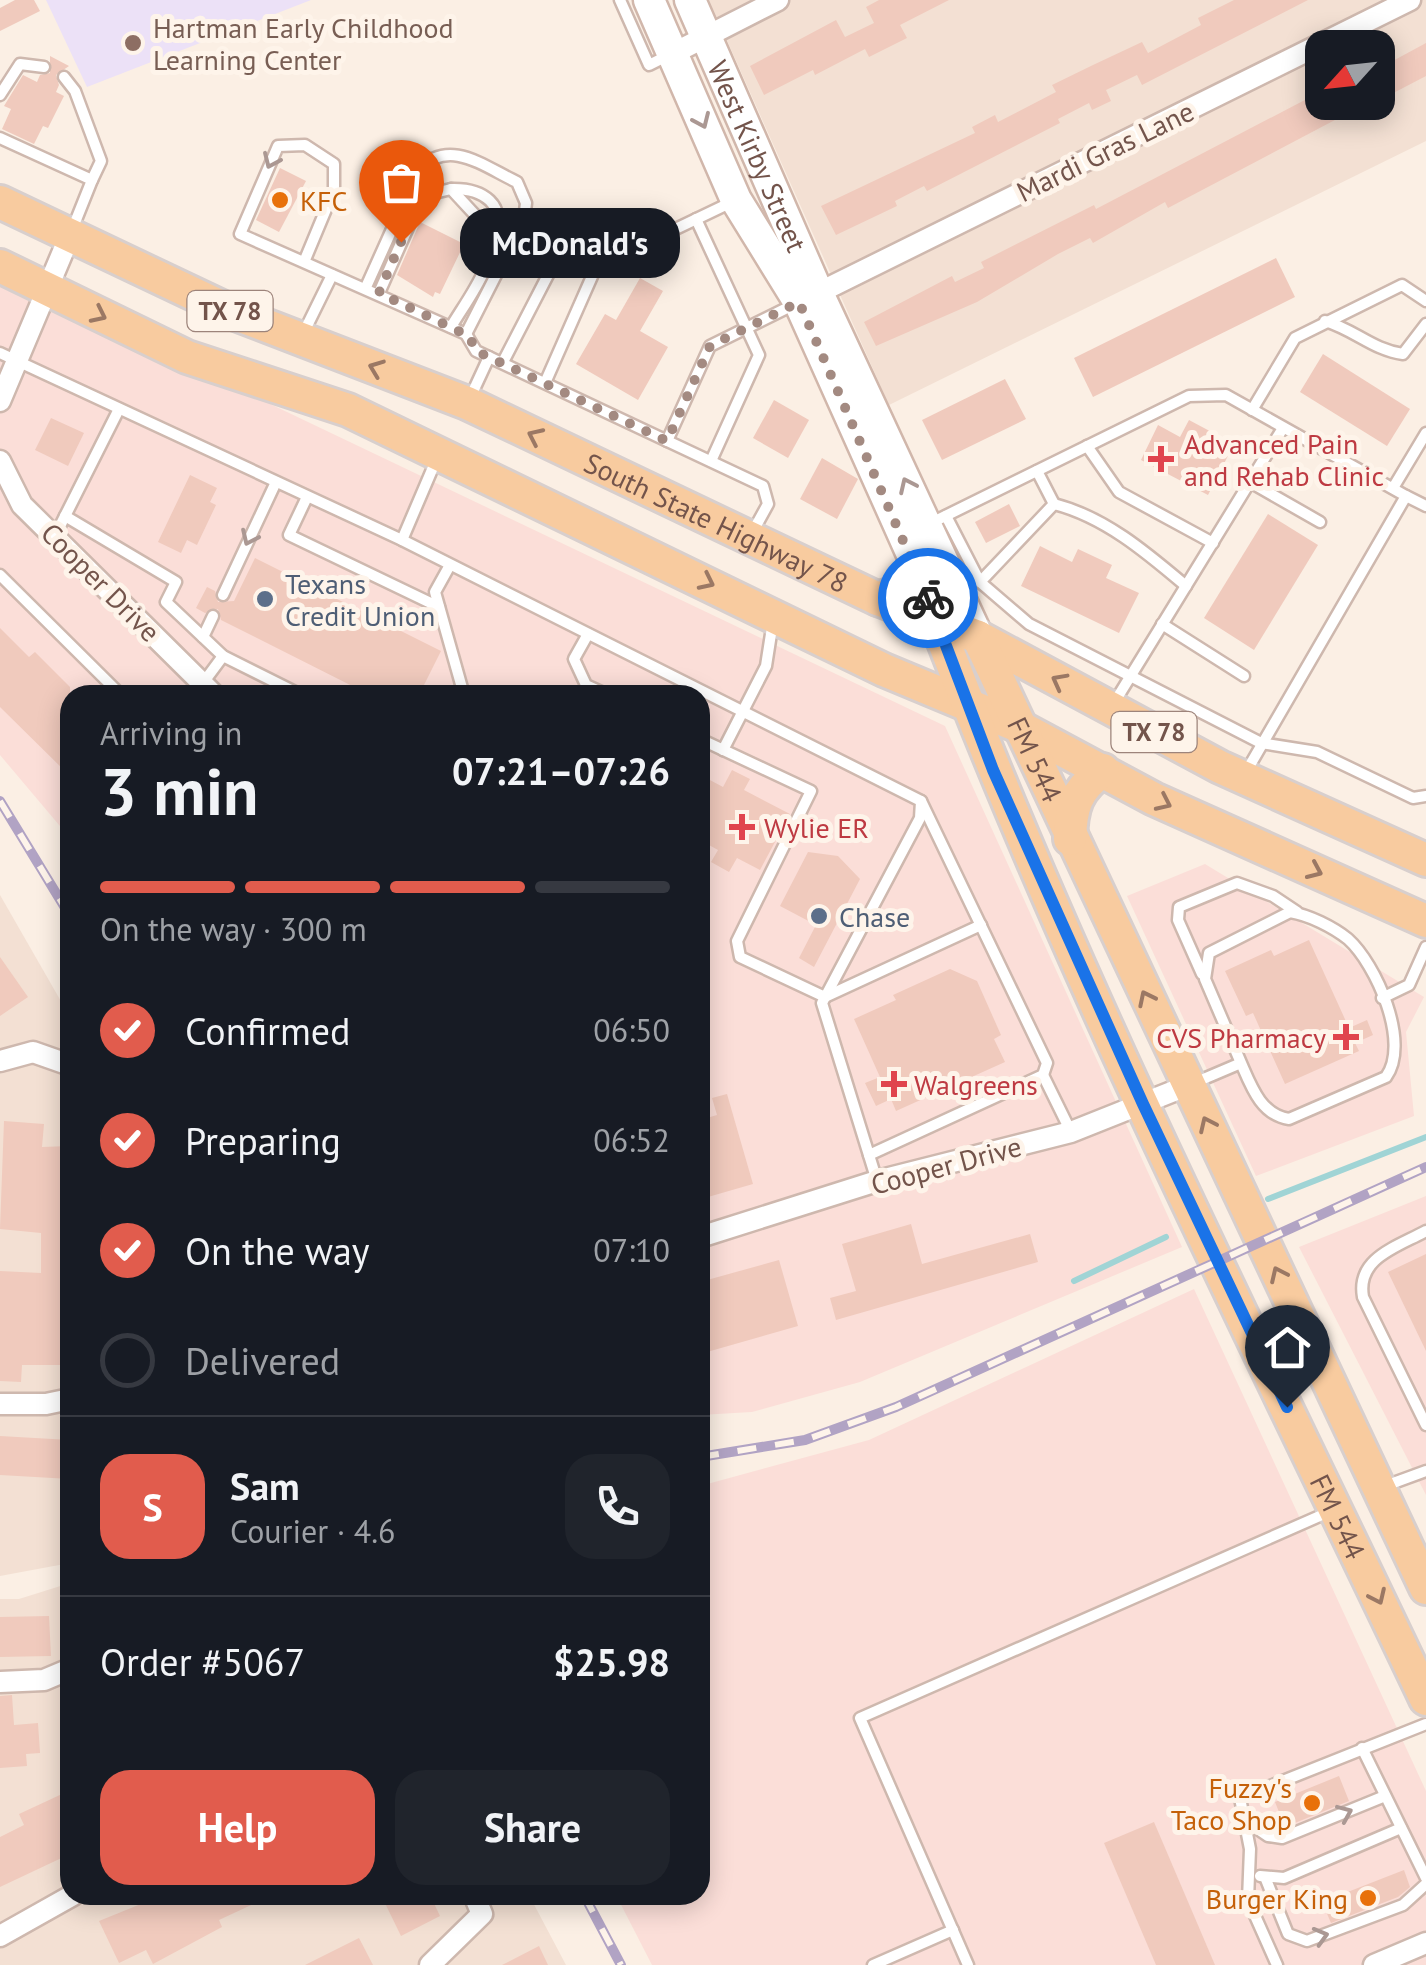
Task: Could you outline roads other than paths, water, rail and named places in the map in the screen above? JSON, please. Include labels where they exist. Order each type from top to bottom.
[{"type":"main road","name":"West Kirby Street","points":[[649,0],[736,200],[809,298],[936,521],[978,637]]},
{"type":"main road","name":"West Kirby Street","points":[[690,0],[936,621]]},
{"type":"main road","name":"South State Highway 78","points":[[0,202],[236,314],[467,404],[878,598],[978,637],[1244,778],[1426,860]]},
{"type":"main road","name":"South State Highway 78","points":[[0,266],[187,357],[348,410],[774,616],[1016,725],[1154,798],[1426,921]]},
{"type":"main road","points":[[439,453],[467,404]]},
{"type":"main road","points":[[878,598],[907,588],[919,570]]},
{"type":"main road","name":"FM 544","points":[[936,621],[968,705],[1143,1104],[1426,1699]]},
{"type":"main road","name":"FM 544","points":[[978,637],[1016,725],[1426,1588]]},
{"type":"main road","points":[[1070,839],[1073,802],[1084,784],[1102,770]]},
{"type":"main road","points":[[1336,1509],[1379,1488]]},
{"type":"street","points":[[672,54],[778,0]]},
{"type":"street","name":"Mardi Gras Lane","points":[[809,298],[1410,0]]},
{"type":"street","points":[[0,401],[7,357],[47,289],[70,235]]},
{"type":"street","name":"Cooper Drive","points":[[0,461],[22,504],[204,685]]},
{"type":"street","points":[[0,1061],[33,1052],[60,1061]]},
{"type":"street","name":"Cooper Drive","points":[[710,1234],[877,1182],[1070,1132],[1189,1086]]},
{"type":"street","points":[[0,1404],[60,1401]]},
{"type":"street","points":[[0,1682],[44,1680],[60,1674]]},
{"type":"street","points":[[0,1936],[60,1902]]},
{"type":"street","points":[[430,1965],[478,1905]]},
{"type":"street","points":[[1374,1965],[1426,1943]]},
{"type":"lane","points":[[620,0],[649,65],[672,54]]},
{"type":"lane","points":[[0,95],[20,64],[44,67]]},
{"type":"lane","points":[[64,77],[75,92],[101,161],[70,235]]},
{"type":"lane","points":[[0,138],[92,180]]},
{"type":"lane","points":[[304,262],[334,190],[334,164],[305,145],[278,146],[240,234],[466,334],[476,351],[766,490],[768,504],[750,538]]},
{"type":"lane","points":[[366,287],[419,170],[432,156],[452,152],[516,182],[526,203],[524,220],[466,334]]},
{"type":"lane","points":[[450,189],[489,230],[492,239]]},
{"type":"lane","points":[[379,293],[422,196],[450,189],[483,192],[492,200],[498,224],[490,256],[451,327]]},
{"type":"lane","points":[[524,220],[564,244],[617,257],[736,200]]},
{"type":"lane","points":[[696,219],[746,327],[757,361],[711,461]]},
{"type":"lane","points":[[502,362],[564,244]]},
{"type":"lane","points":[[545,383],[602,256]]},
{"type":"lane","points":[[301,339],[332,275]]},
{"type":"lane","points":[[1252,410],[1295,338],[1402,285],[1426,300]]},
{"type":"lane","points":[[667,441],[710,346],[809,298]]},
{"type":"lane","points":[[1324,321],[1349,328],[1378,350],[1403,354],[1426,324]]},
{"type":"lane","points":[[7,357],[402,540],[691,685]]},
{"type":"lane","points":[[467,404],[489,357]]},
{"type":"lane","points":[[1426,506],[1226,395],[1189,396],[936,521],[980,582],[1028,624],[1261,743],[1317,752],[1413,798],[1426,796]]},
{"type":"lane","points":[[55,537],[119,409]]},
{"type":"lane","points":[[1110,708],[1283,428]]},
{"type":"lane","points":[[1393,488],[1426,433]]},
{"type":"lane","points":[[1087,446],[1119,492],[1213,543]]},
{"type":"lane","points":[[402,540],[439,453]]},
{"type":"lane","points":[[1037,471],[1054,504],[1073,509],[1139,546],[1186,586]]},
{"type":"lane","points":[[223,595],[276,482]]},
{"type":"lane","points":[[1250,482],[1320,522]]},
{"type":"lane","points":[[307,496],[289,536],[439,608]]},
{"type":"lane","points":[[1244,778],[1406,496]]},
{"type":"lane","points":[[980,582],[1054,504]]},
{"type":"lane","points":[[65,516],[176,582],[166,602],[223,656],[281,685]]},
{"type":"lane","points":[[450,565],[434,592],[461,685]]},
{"type":"lane","points":[[0,575],[111,685]]},
{"type":"lane","points":[[203,636],[212,616]]},
{"type":"lane","points":[[723,750],[766,666],[774,616]]},
{"type":"lane","points":[[1162,624],[1244,676]]},
{"type":"lane","points":[[588,634],[574,659],[588,685]]},
{"type":"lane","points":[[210,685],[223,656]]},
{"type":"lane","points":[[710,695],[921,801],[1047,1063],[1043,1074],[869,1156]]},
{"type":"lane","points":[[710,744],[811,792],[737,941],[740,958],[825,997],[981,926]]},
{"type":"lane","points":[[877,1182],[822,1003],[920,818],[921,801]]},
{"type":"lane","points":[[1237,883],[1273,896],[1358,949],[1382,998],[1397,1048],[1391,1070],[1380,1082],[1282,1118],[1255,1095],[1205,979],[1178,920],[1179,907],[1237,883]]},
{"type":"lane","points":[[1205,979],[1205,961],[1215,947],[1282,915],[1298,913]]},
{"type":"lane","points":[[1382,998],[1409,984],[1426,947]]},
{"type":"lane","points":[[1189,1086],[1241,1063]]},
{"type":"lane","points":[[1043,1074],[1070,1132]]},
{"type":"lane","points":[[1426,1231],[1364,1268],[1360,1282],[1363,1297],[1426,1424]]},
{"type":"lane","points":[[1379,1488],[1426,1471]]},
{"type":"lane","points":[[968,1965],[860,1718],[1336,1509]]},
{"type":"lane","points":[[1277,1965],[1248,1900],[1249,1874],[1240,1798],[1246,1792],[1426,1724]]},
{"type":"lane","points":[[1265,1877],[1288,1934],[1307,1941],[1404,1905],[1426,1881],[1362,1748]]},
{"type":"lane","points":[[1242,1818],[1268,1836],[1282,1838],[1385,1796]]},
{"type":"lane","points":[[1249,1874],[1284,1878],[1401,1828]]},
{"type":"lane","points":[[873,1965],[953,1930]]},
{"type":"waterway","points":[[1268,1199],[1426,1137]]},
{"type":"waterway","points":[[1074,1281],[1166,1237]]},
{"type":"railway","points":[[0,801],[60,900]]},
{"type":"railway","points":[[710,1455],[805,1440],[896,1407],[1426,1167]]},
{"type":"railway","points":[[589,1905],[621,1965]]},
{"type":"place","name":"Hartman Early Childhood Learning Center","points":[[133,43]]},
{"type":"place","name":"KFC","points":[[280,200]]},
{"type":"place","name":"McDonald's","points":[[401,242]]},
{"type":"place","name":"Advanced Pain and Rehab Clinic","points":[[1161,459]]},
{"type":"place","name":"Texans Credit Union","points":[[265,599]]},
{"type":"place","name":"Wylie ER","points":[[742,827]]},
{"type":"place","name":"Chase","points":[[819,916]]},
{"type":"place","name":"CVS Pharmacy","points":[[1346,1037]]},
{"type":"place","name":"Walgreens","points":[[894,1084]]},
{"type":"place","name":"Fuzzy's Taco Shop","points":[[1312,1803]]},
{"type":"place","name":"Burger King","points":[[1368,1898]]}]
